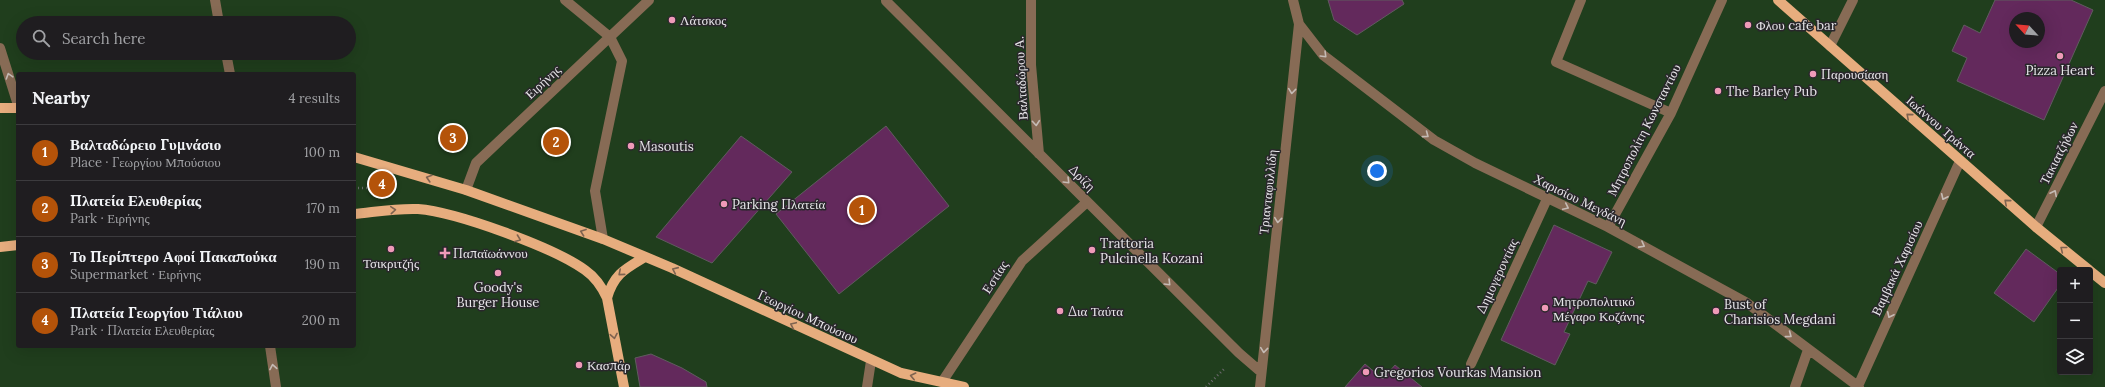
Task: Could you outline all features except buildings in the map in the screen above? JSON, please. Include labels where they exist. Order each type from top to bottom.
[{"type":"main road","name":"Ιωάννου Τράντα","points":[[1778,0],[2036,228],[2085,267]]},
{"type":"main road","points":[[0,108],[16,108]]},
{"type":"main road","name":"Γεωργίου Μπούσιου","points":[[356,159],[466,190],[603,239],[871,361],[901,373],[964,387]]},
{"type":"main road","points":[[356,214],[418,209],[438,212],[491,228],[547,250],[586,270],[601,285],[607,298],[624,387]]},
{"type":"main road","points":[[0,247],[16,245]]},
{"type":"main road","points":[[607,298],[611,285],[618,275],[645,257]]},
{"type":"main road","name":"Ιωάννου Τράντα","points":[[2093,273],[2105,283]]},
{"type":"street","points":[[214,0],[217,16]]},
{"type":"street","points":[[565,0],[610,37],[622,61],[596,190],[603,239]]},
{"type":"street","name":"Ειρήνης","points":[[466,190],[476,163],[649,0]]},
{"type":"street","name":"Βαλταδώρου Α.","points":[[1031,0],[1031,65],[1039,154]]},
{"type":"street","name":"Τριανταφυλλίδη","points":[[1260,387],[1299,24],[1293,0]]},
{"type":"street","points":[[1581,0],[1556,62],[1671,113]]},
{"type":"street","name":"Μητροπολίτη Κωνσταντίου","points":[[1608,227],[1671,113],[1722,0]]},
{"type":"street","points":[[1830,46],[1852,0]]},
{"type":"street","name":"Δρίζη","points":[[886,1],[1238,353],[1261,372]]},
{"type":"street","name":"Χαρισίου Μεγδάνη","points":[[1299,24],[1323,55],[1434,140],[1548,199],[1608,227],[1747,303],[1858,386]]},
{"type":"street","points":[[0,48],[16,99]]},
{"type":"street","points":[[227,60],[230,72]]},
{"type":"street","name":"Τακιατζήδων","points":[[2036,228],[2105,91]]},
{"type":"street","name":"Βαμβακά Χαρισίου","points":[[1858,386],[1960,161]]},
{"type":"street","name":"Δημογεροντίας","points":[[1471,364],[1548,199]]},
{"type":"street","name":"Εστίας","points":[[942,382],[1022,261],[1087,202]]},
{"type":"street","points":[[270,348],[276,387]]},
{"type":"street","points":[[1795,387],[1808,350]]},
{"type":"street","points":[[867,387],[871,361]]},
{"type":"green space","points":[[0,0],[2105,0],[2105,387],[0,387]]},
{"type":"place","name":"Λάτσκος","points":[[672,20]]},
{"type":"place","name":"Φλου cafe bar","points":[[1748,25]]},
{"type":"place","name":"Pizza Heart","points":[[2060,56]]},
{"type":"place","name":"Παρουσίαση","points":[[1813,74]]},
{"type":"place","name":"The Barley Pub","points":[[1718,91]]},
{"type":"place","name":"Το Περίπτερο Αφοί Πακαπούκα","points":[[453,138]]},
{"type":"place","name":"Πλατεία Ελευθερίας","points":[[556,142]]},
{"type":"place","name":"Masoutis","points":[[631,146]]},
{"type":"place","name":"Πλατεία Γεωργίου Τιάλιου","points":[[382,184]]},
{"type":"place","name":"Parking Πλατεία","points":[[724,204]]},
{"type":"place","name":"Βαλταδώρειο Γυμνάσιο","points":[[862,210]]},
{"type":"place","name":"Τσικριτζής","points":[[391,249]]},
{"type":"place","name":"Trattoria Pulcinella Kozani","points":[[1092,250]]},
{"type":"place","name":"Παπαϊωάννου","points":[[445,253]]},
{"type":"place","name":"Goody's Burger House","points":[[498,273]]},
{"type":"place","name":"Μητροπολιτικό Μέγαρο Κοζάνης","points":[[1545,308]]},
{"type":"place","name":"Δια Ταύτα","points":[[1060,311]]},
{"type":"place","name":"Bust of Charisios Megdani","points":[[1716,311]]},
{"type":"place","name":"Κασπάρ","points":[[579,365]]},
{"type":"place","name":"Gregorios Vourkas Mansion","points":[[1366,372]]}]
